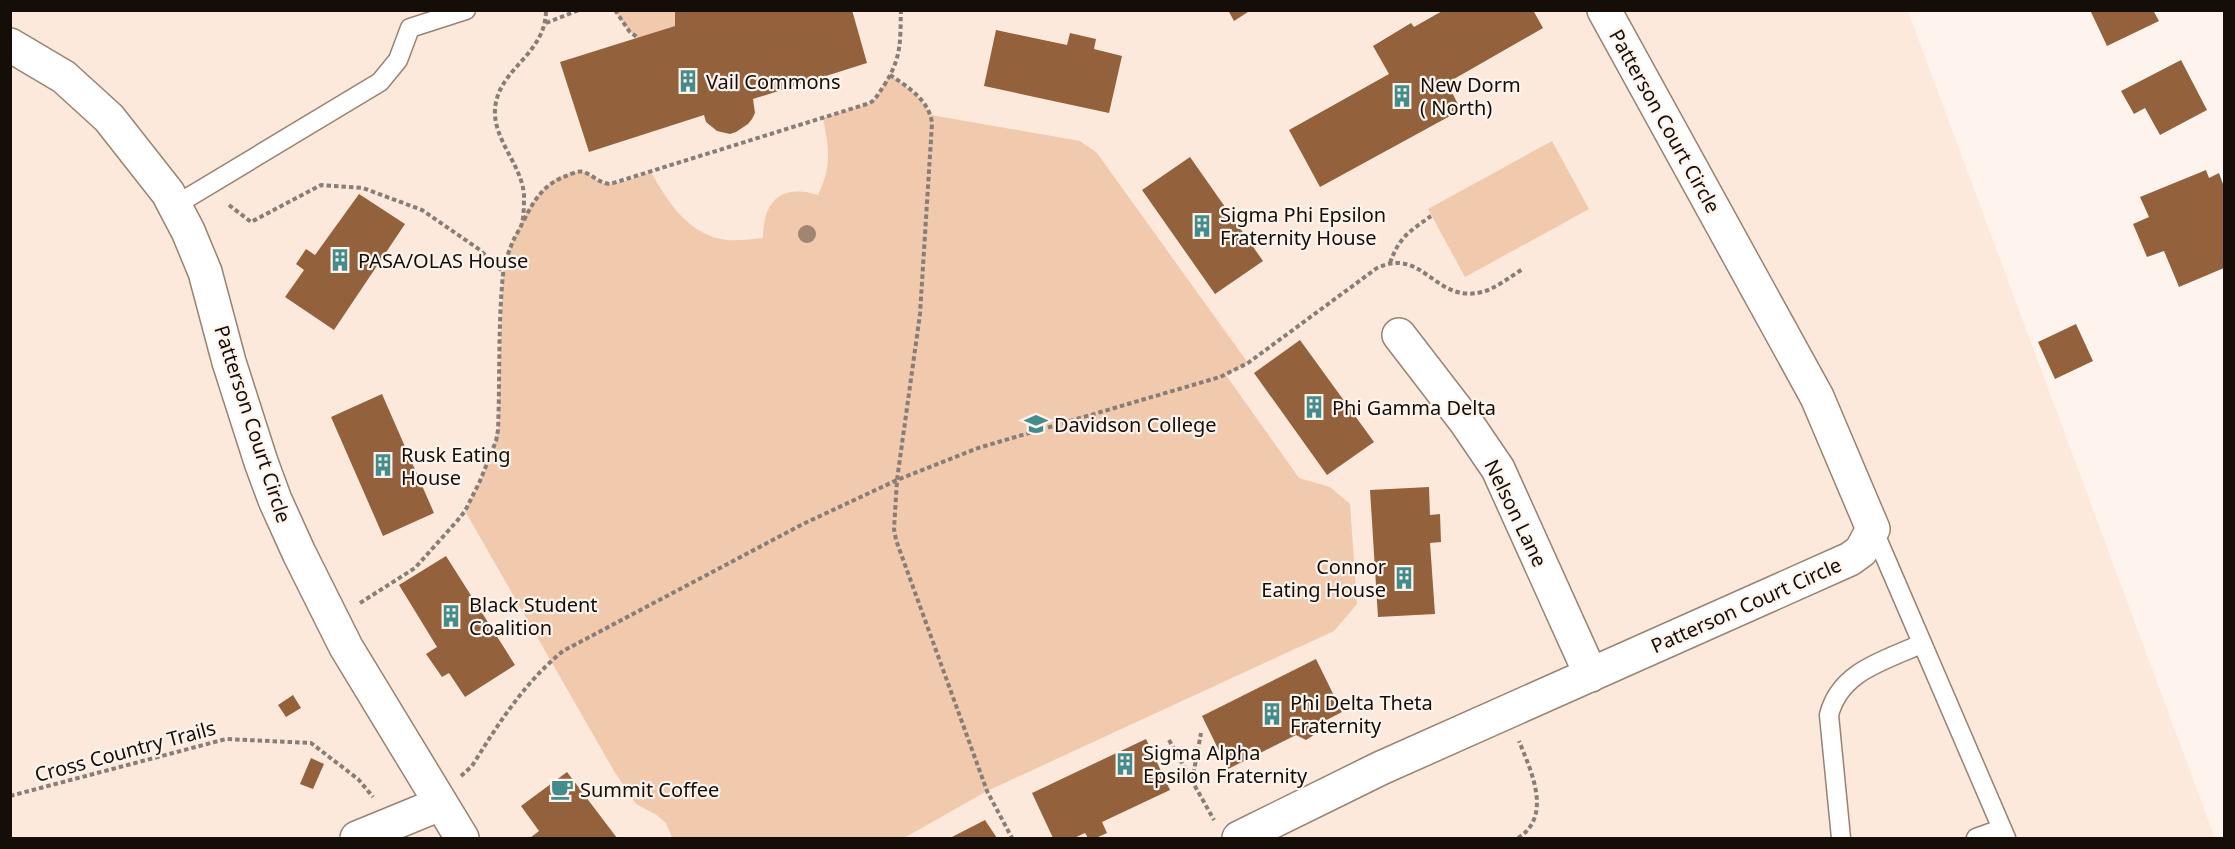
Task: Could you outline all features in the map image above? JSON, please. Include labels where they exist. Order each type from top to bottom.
[{"type":"street","name":"Patterson Court Circle","points":[[1228,832],[1381,768],[1850,559],[1861,551],[1874,529],[1817,397],[1604,10]]},
{"type":"street","name":"Patterson Court Circle","points":[[10,45],[64,77],[109,118],[168,193],[188,231],[205,273],[229,362],[274,500],[346,647],[448,792],[462,838]]},
{"type":"street","name":"Nelson Lane","points":[[1399,335],[1466,422],[1498,469],[1591,675]]},
{"type":"street","points":[[357,838],[395,823],[448,792]]},
{"type":"lane","points":[[174,206],[380,82],[398,60],[410,28],[466,10]]},
{"type":"lane","points":[[1874,529],[2003,833],[1976,838]]},
{"type":"lane","points":[[1841,838],[1829,715],[1833,700],[1849,680],[1921,644]]},
{"type":"path","points":[[522,223],[524,192],[521,179],[496,123],[495,110],[502,84],[532,51],[546,23],[546,10]]},
{"type":"path","points":[[546,23],[579,10]]},
{"type":"path","points":[[615,10],[629,31],[638,38]]},
{"type":"path","points":[[354,607],[415,568],[457,521],[476,489],[496,441],[498,430],[504,272],[514,239],[522,223],[533,202],[547,186],[557,179],[580,172],[585,172],[597,180],[610,184],[870,103],[876,98],[898,60],[901,10]]},
{"type":"path","points":[[890,75],[925,104],[931,115],[932,123],[920,314],[897,480],[894,529],[987,791],[1012,838]]},
{"type":"path","points":[[229,205],[251,222],[321,185],[363,188],[422,210],[480,250],[504,272]]},
{"type":"path","points":[[1390,263],[1406,234],[1431,216]]},
{"type":"path","points":[[448,792],[472,766],[524,688],[563,651],[803,524],[897,480],[978,448],[1220,377],[1248,363],[1377,268],[1390,263],[1408,264],[1420,269],[1440,286],[1460,293],[1483,292],[1523,269]]},
{"type":"path","points":[[1192,782],[1201,733]]},
{"type":"path","points":[[1518,737],[1537,796],[1533,823],[1518,838]]},
{"type":"path","name":"Cross Country Trails","points":[[10,796],[226,739],[311,743],[358,779],[395,823]]},
{"type":"path","points":[[1169,740],[1192,782],[1228,832]]},
{"type":"shaded area","name":"Davidson College","points":[[10,11],[1908,11],[2215,838],[11,838]]},
{"type":"shaded area","points":[[615,11],[675,11],[675,26],[638,38],[629,31]]},
{"type":"shaded area","points":[[890,75],[908,88],[931,115],[1080,141],[1097,153],[1248,363],[1226,375],[1299,478],[1330,487],[1350,504],[1357,604],[1334,631],[987,791],[904,838],[672,838],[666,823],[636,804],[614,771],[465,511],[480,482],[498,430],[503,272],[507,258],[520,225],[540,194],[552,182],[566,174],[582,172],[608,184],[651,172],[671,204],[698,230],[726,240],[763,238],[767,214],[777,198],[794,192],[818,195],[826,175],[828,157],[823,118],[870,103],[876,98]]},
{"type":"shaded area","points":[[1552,141],[1589,209],[1465,277],[1428,209]]},
{"type":"building","name":"Vail Commons","points":[[675,10],[852,10],[867,63],[753,99],[755,113],[752,119],[748,124],[730,134],[717,131],[706,122],[704,115],[589,152],[560,62],[675,26]]},
{"type":"building","points":[[1228,10],[1251,10],[1234,21]]},
{"type":"building","name":"New Dorm ( North)","points":[[1444,10],[1533,10],[1543,28],[1447,83],[1461,110],[1320,187],[1289,130],[1389,74],[1373,46],[1411,23],[1414,27]]},
{"type":"building","points":[[2090,10],[2153,10],[2159,21],[2107,46]]},
{"type":"building","points":[[996,30],[1067,45],[1070,33],[1096,39],[1094,49],[1122,56],[1109,113],[984,86]]},
{"type":"building","points":[[2181,60],[2207,110],[2160,135],[2145,108],[2134,114],[2121,91]]},
{"type":"building","name":"Sigma Phi Epsilon Fraternity House","points":[[1190,157],[1263,261],[1215,294],[1142,190]]},
{"type":"building","points":[[2206,170],[2209,178],[2219,173],[2224,187],[2224,268],[2179,287],[2164,251],[2147,257],[2133,224],[2149,217],[2140,197]]},
{"type":"building","name":"PASA/OLAS House","points":[[359,194],[405,224],[334,330],[285,297],[304,270],[296,264],[306,249],[315,255]]},
{"type":"building","points":[[2076,324],[2093,361],[2055,379],[2038,342]]},
{"type":"building","name":"Phi Gamma Delta","points":[[1300,340],[1374,442],[1327,475],[1254,373]]},
{"type":"building","name":"Rusk Eating House","points":[[382,394],[434,513],[383,536],[331,417]]},
{"type":"building","name":"Connor Eating House","points":[[1429,487],[1430,515],[1440,514],[1441,542],[1430,543],[1435,614],[1378,617],[1370,490]]},
{"type":"building","name":"Black Student Coalition","points":[[446,556],[515,665],[465,697],[449,673],[442,677],[426,654],[437,647],[399,585]]},
{"type":"building","name":"Phi Delta Theta Fraternity","points":[[1316,659],[1342,712],[1315,726],[1314,735],[1306,740],[1296,735],[1228,769],[1202,716]]},
{"type":"building","points":[[293,695],[301,708],[286,717],[278,705]]},
{"type":"building","name":"Sigma Alpha Epsilon Fraternity","points":[[1146,739],[1170,790],[1102,822],[1107,833],[1096,838],[1088,838],[1085,833],[1074,838],[1053,838],[1032,793]]},
{"type":"building","points":[[311,758],[324,764],[313,789],[300,784]]},
{"type":"building","name":"Summit Coffee","points":[[567,772],[617,838],[530,838],[539,831],[521,806]]},
{"type":"building","points":[[985,820],[997,838],[950,838]]},
{"type":"place","name":"Vail Commons","points":[[688,81]]},
{"type":"place","name":"New Dorm ( North)","points":[[1402,96]]},
{"type":"place","name":"Sigma Phi Epsilon Fraternity House","points":[[1202,226]]},
{"type":"place","name":"PASA/OLAS House","points":[[340,260]]},
{"type":"place","name":"Phi Gamma Delta","points":[[1314,407]]},
{"type":"place","name":"Davidson College","points":[[1036,424]]},
{"type":"place","name":"Rusk Eating House","points":[[383,465]]},
{"type":"place","name":"Connor Eating House","points":[[1404,578]]},
{"type":"place","name":"Black Student Coalition","points":[[451,616]]},
{"type":"place","name":"Phi Delta Theta Fraternity","points":[[1272,714]]},
{"type":"place","name":"Sigma Alpha Epsilon Fraternity","points":[[1125,764]]},
{"type":"place","name":"Summit Coffee","points":[[562,789]]}]
